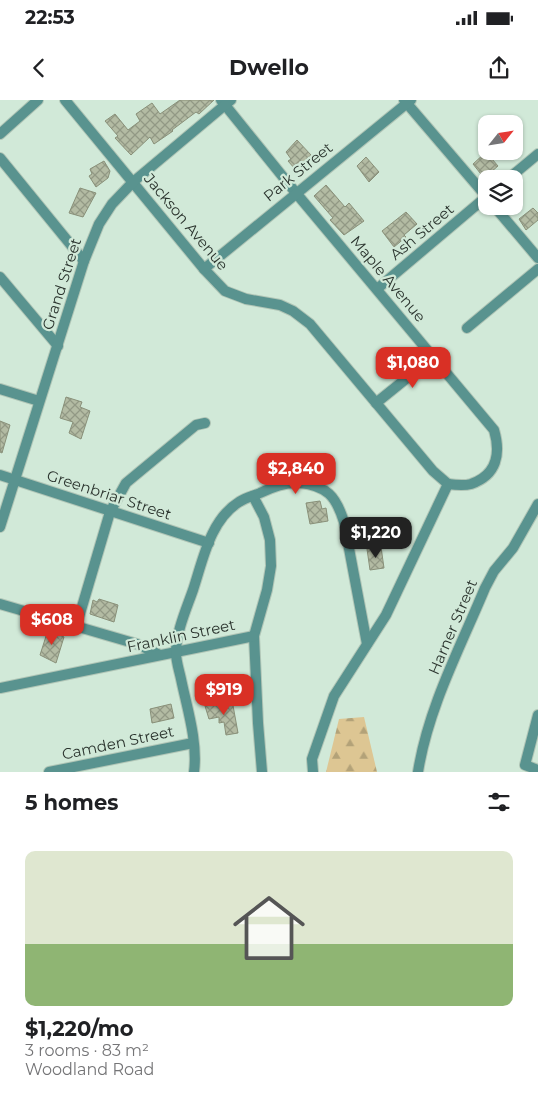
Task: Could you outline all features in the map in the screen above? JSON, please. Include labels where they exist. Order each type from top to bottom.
[{"type":"street","points":[[0,134],[38,100]]},
{"type":"street","name":"Jackson Avenue","points":[[65,100],[204,269],[225,291],[246,299],[280,305],[293,311],[310,324],[433,471],[448,484]]},
{"type":"street","points":[[407,101],[478,187]]},
{"type":"street","name":"Park Street","points":[[204,269],[407,101]]},
{"type":"street","name":"Grand Street","points":[[0,527],[84,261],[99,224],[112,204],[133,182],[225,102]]},
{"type":"street","name":"Maple Avenue","points":[[225,102],[296,193],[494,430],[498,441],[498,455],[491,470],[470,485],[448,484]]},
{"type":"street","points":[[519,170],[538,154]]},
{"type":"street","points":[[0,158],[84,261]]},
{"type":"street","name":"Ash Street","points":[[377,289],[478,204]]},
{"type":"street","points":[[502,215],[538,258]]},
{"type":"street","points":[[467,328],[538,269]]},
{"type":"street","points":[[0,277],[58,346]]},
{"type":"street","points":[[376,403],[433,357]]},
{"type":"street","points":[[0,389],[39,401]]},
{"type":"street","points":[[76,627],[110,512],[126,483],[196,425],[205,423]]},
{"type":"street","name":"Greenbriar Street","points":[[0,475],[209,543]]},
{"type":"street","points":[[194,772],[193,743],[176,653],[182,622],[216,526],[228,510],[240,501],[291,482],[310,484],[325,490],[339,504],[367,644]]},
{"type":"street","points":[[313,772],[312,758],[334,696],[386,615],[448,484]]},
{"type":"street","name":"Franklin Street","points":[[0,688],[254,636],[268,590],[271,566],[270,540],[264,517],[253,496]]},
{"type":"street","name":"Harner Street","points":[[418,772],[422,745],[431,718],[485,588],[494,571],[513,548],[538,504]]},
{"type":"street","points":[[0,604],[137,644],[160,655]]},
{"type":"street","points":[[254,636],[262,772]]},
{"type":"street","points":[[538,715],[524,769],[538,770]]},
{"type":"street","name":"Camden Street","points":[[49,772],[193,743]]},
{"type":"green space","points":[[364,717],[377,772],[326,772],[339,719]]},
{"type":"building","points":[[180,100],[214,100],[199,114],[196,112],[154,144],[150,137],[131,155],[115,138],[118,136],[105,121],[115,114],[128,130],[140,121],[136,114],[152,103],[160,114]]},
{"type":"building","points":[[297,140],[311,155],[295,169],[288,161],[291,159],[286,152]]},
{"type":"building","points":[[366,157],[379,172],[369,182],[357,166]]},
{"type":"building","points":[[478,159],[493,160],[498,166],[493,170],[478,170],[473,164]]},
{"type":"building","points":[[104,161],[110,171],[108,178],[96,187],[89,176],[92,174],[90,169]]},
{"type":"building","points":[[326,185],[345,207],[349,203],[364,221],[344,235],[330,220],[333,218],[314,196]]},
{"type":"building","points":[[80,188],[96,193],[83,217],[69,213]]},
{"type":"building","points":[[533,208],[538,213],[538,220],[526,230],[519,219]]},
{"type":"building","points":[[406,212],[417,224],[394,247],[382,231]]},
{"type":"building","points":[[66,397],[82,402],[80,407],[90,411],[81,439],[69,433],[73,422],[60,418]]},
{"type":"building","points":[[0,421],[10,425],[2,453],[0,452]]},
{"type":"building","points":[[320,501],[322,509],[326,508],[328,521],[310,524],[306,503]]},
{"type":"building","points":[[381,547],[384,568],[370,570],[367,549]]},
{"type":"building","points":[[99,599],[118,605],[114,622],[90,614],[93,600],[97,602]]},
{"type":"building","points":[[48,630],[64,637],[56,663],[40,655]]},
{"type":"building","points":[[232,700],[238,733],[226,735],[224,722],[219,723],[219,717],[209,719],[205,706]]},
{"type":"building","points":[[171,704],[174,718],[152,723],[150,709]]}]
